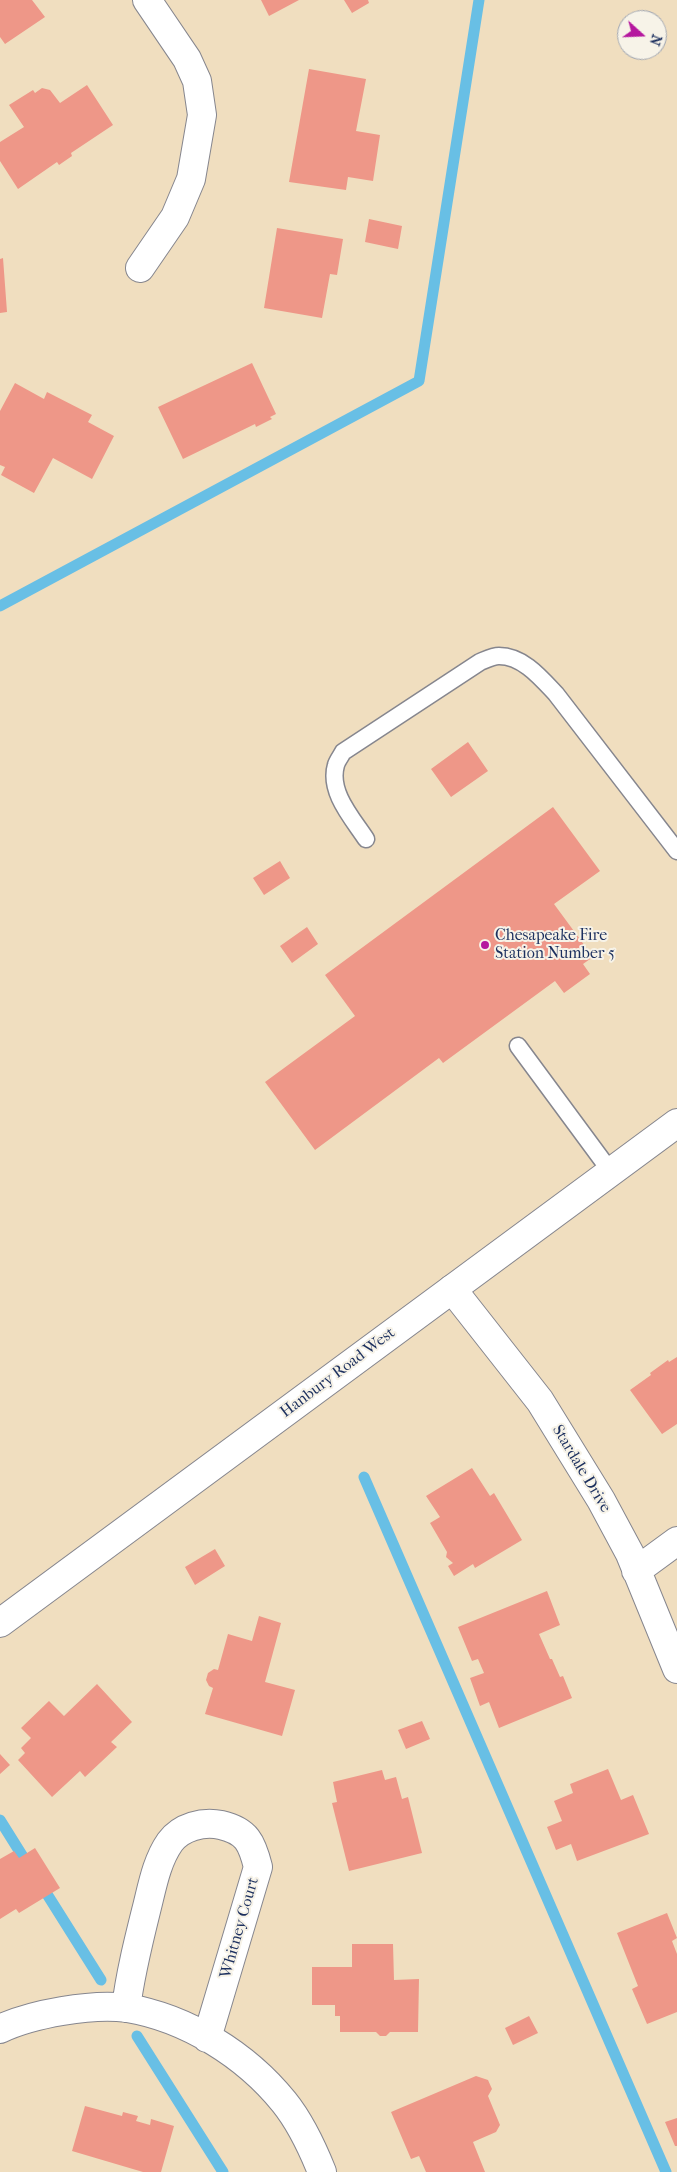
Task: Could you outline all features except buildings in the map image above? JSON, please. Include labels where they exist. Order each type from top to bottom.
[{"type":"street","points":[[140,268],[175,217],[191,179],[202,115],[196,81],[187,59],[147,0]]},
{"type":"street","name":"Hanbury Road West","points":[[0,1623],[677,1123]]},
{"type":"street","name":"Stardale Drive","points":[[452,1289],[540,1401],[600,1500],[630,1554],[677,1669]]},
{"type":"street","points":[[636,1571],[677,1541]]},
{"type":"street","name":"Whitney Court","points":[[126,2008],[129,1981],[156,1872],[170,1842],[189,1827],[211,1823],[236,1828],[252,1843],[258,1867],[207,2038]]},
{"type":"street","points":[[0,2029],[38,2016],[77,2009],[126,2008],[169,2020],[217,2042],[258,2074],[285,2102],[307,2136],[322,2172]]},
{"type":"lane","points":[[366,839],[342,804],[336,784],[336,766],[343,752],[480,662],[497,655],[524,664],[556,694],[677,850]]},
{"type":"lane","points":[[518,1046],[611,1172]]},
{"type":"waterway","points":[[0,606],[419,381],[479,0]]},
{"type":"waterway","points":[[364,1477],[666,2172]]},
{"type":"waterway","points":[[0,1820],[30,1868]]},
{"type":"waterway","points":[[40,1883],[101,1980]]},
{"type":"waterway","points":[[137,2036],[223,2172]]},
{"type":"place","name":"Chesapeake Fire Station Number 5","points":[[485,945]]}]
